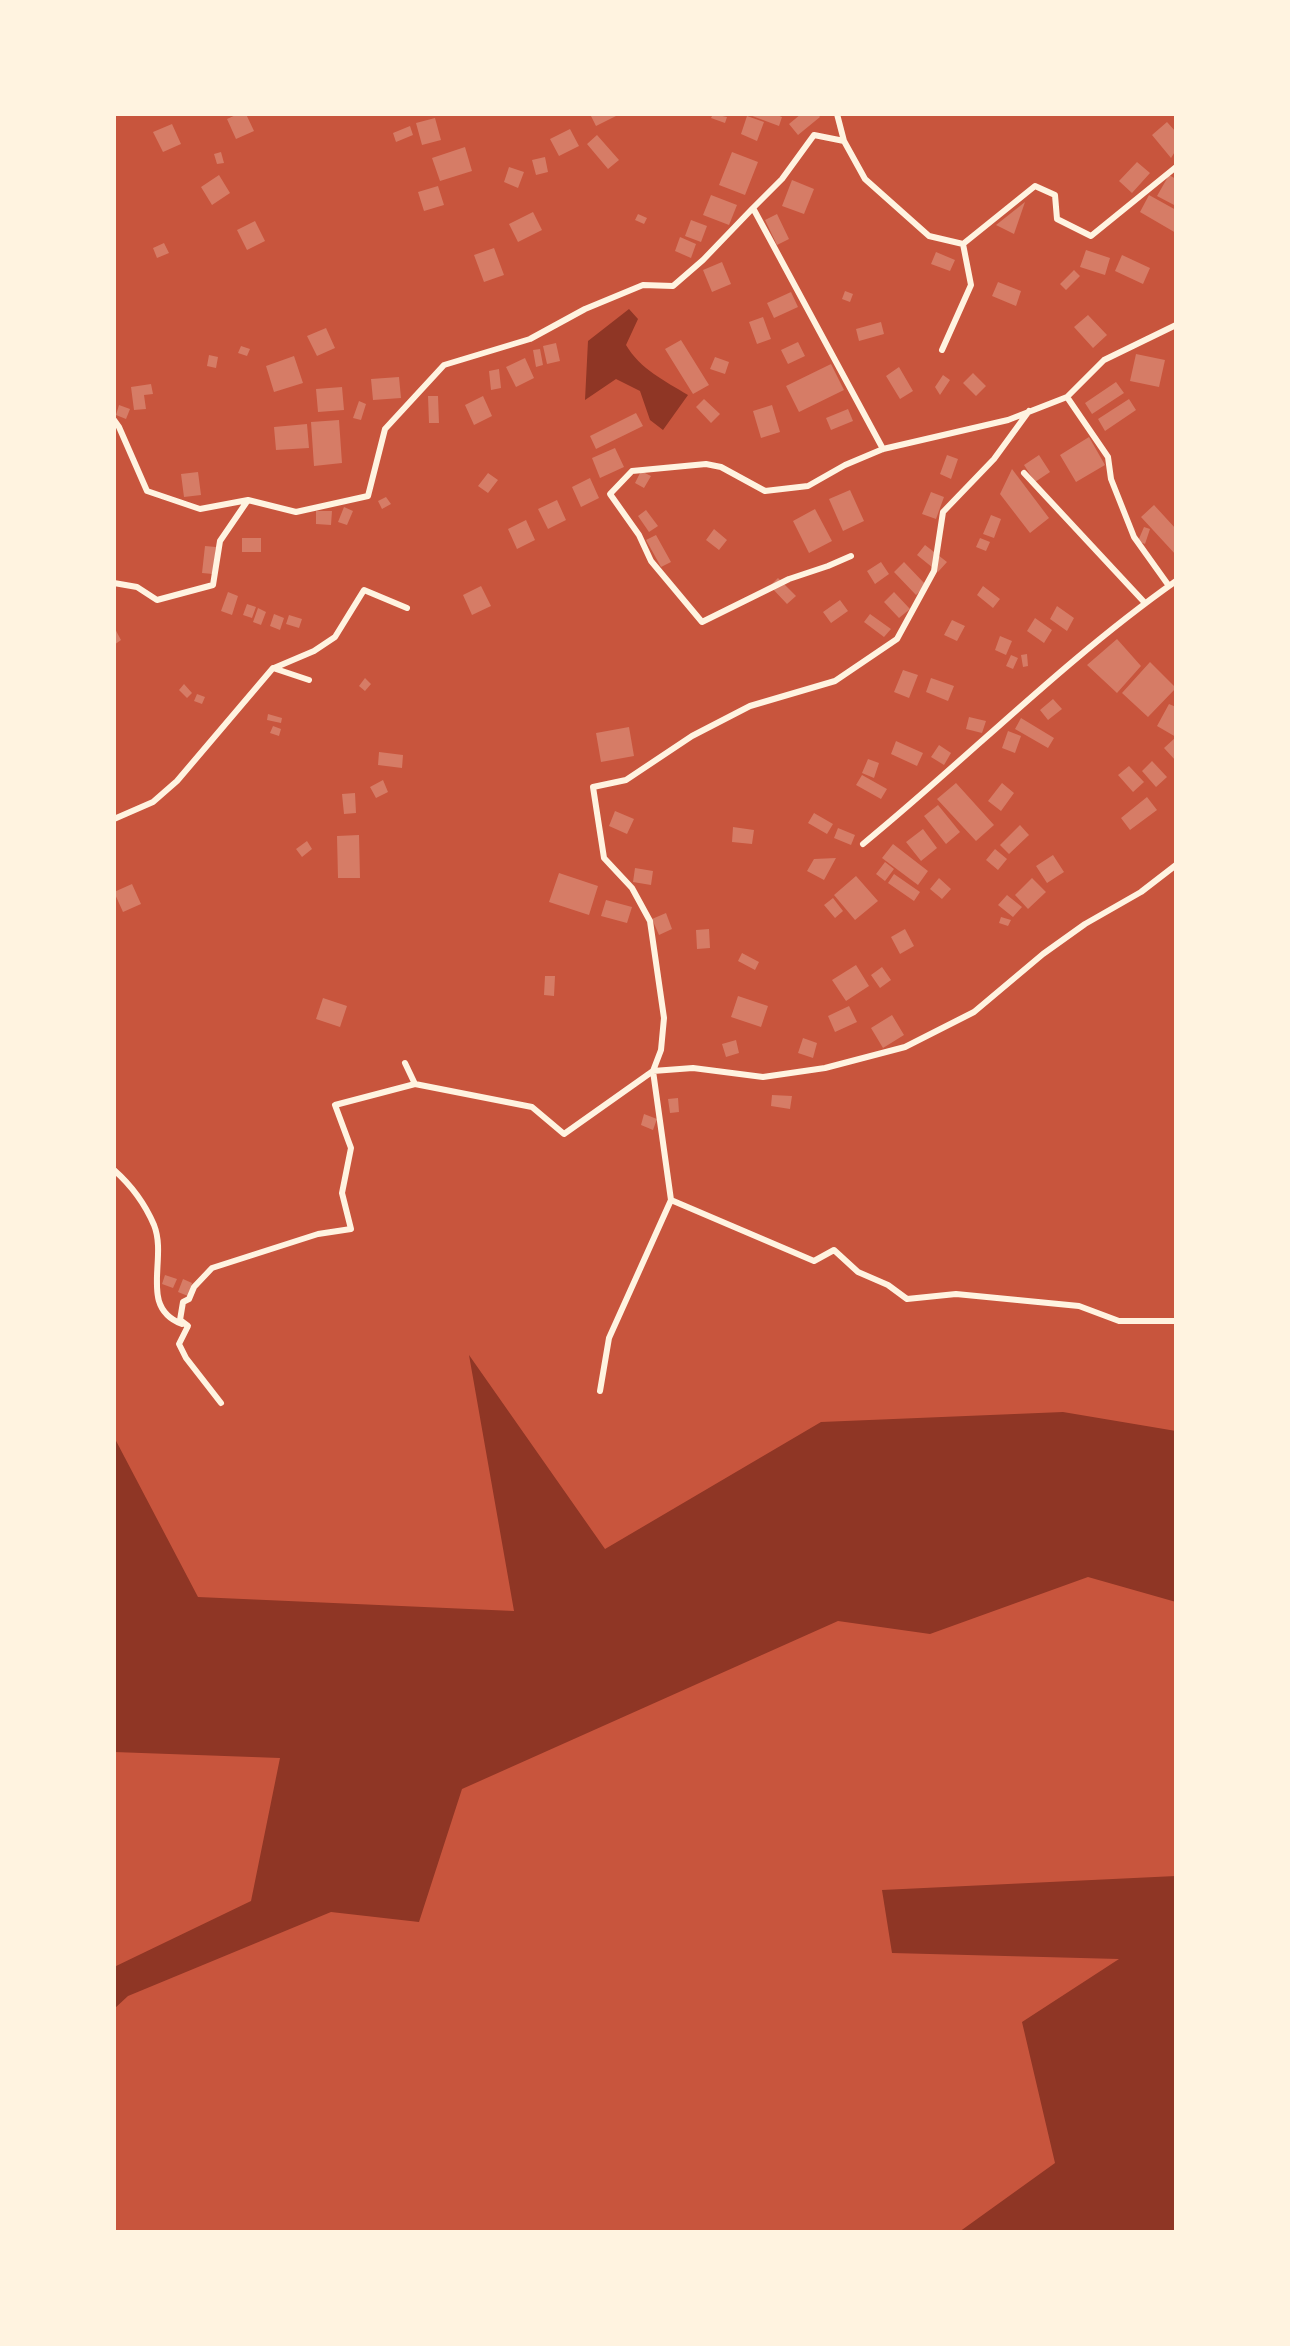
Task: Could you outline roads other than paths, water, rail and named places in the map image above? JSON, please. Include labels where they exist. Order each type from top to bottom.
[{"type":"street","points":[[837,114],[844,141],[865,179],[929,236],[963,244]]},
{"type":"street","points":[[114,420],[147,492],[200,509],[248,500],[296,512],[368,496],[385,429],[444,364],[530,339],[585,309],[643,285],[673,286],[703,260],[782,179],[814,135],[844,141]]},
{"type":"street","points":[[963,244],[1035,186],[1055,195],[1057,219],[1091,236],[1176,167]]},
{"type":"street","points":[[753,208],[883,450]]},
{"type":"street","points":[[942,350],[971,285],[963,244]]},
{"type":"street","points":[[851,555],[828,566],[789,579],[702,621],[651,561],[639,535],[610,494],[632,471],[706,465],[721,467],[765,491],[808,486],[845,465],[883,450],[1008,420],[1067,397],[1104,360],[1176,325]]},
{"type":"street","points":[[1067,397],[1108,457],[1111,479],[1134,537],[1169,586]]},
{"type":"street","points":[[600,1391],[609,1338],[671,1200],[653,1071],[661,1050],[664,1018],[650,921],[632,888],[604,858],[593,786],[626,780],[692,736],[750,706],[835,681],[897,639],[934,570],[943,512],[994,459],[1029,411]]},
{"type":"street","points":[[1024,473],[1145,603]]},
{"type":"street","points":[[114,584],[137,587],[157,600],[213,585],[220,541],[248,500]]},
{"type":"street","points":[[863,844],[1072,661],[1176,581]]},
{"type":"street","points":[[114,819],[153,802],[177,781],[273,668],[314,651],[335,637],[364,590],[407,608]]},
{"type":"street","points":[[273,668],[309,680]]},
{"type":"street","points":[[188,1326],[180,1320],[183,1302],[189,1299],[194,1287],[212,1268],[318,1234],[351,1230],[342,1193],[351,1148],[335,1105],[415,1084],[532,1107],[564,1134],[653,1071],[693,1068],[764,1077],[825,1068],[905,1047],[974,1012],[1043,954],[1085,924],[1141,892],[1176,864]]},
{"type":"street","points":[[405,1063],[415,1084]]},
{"type":"street","points":[[114,1170],[131,1185],[155,1227],[160,1261],[156,1297],[169,1319],[188,1326]]},
{"type":"street","points":[[671,1200],[814,1261],[834,1250],[858,1272],[888,1285],[907,1299],[956,1294],[1079,1306],[1119,1321],[1176,1321]]},
{"type":"street","points":[[188,1326],[180,1344],[186,1358],[221,1403]]}]
